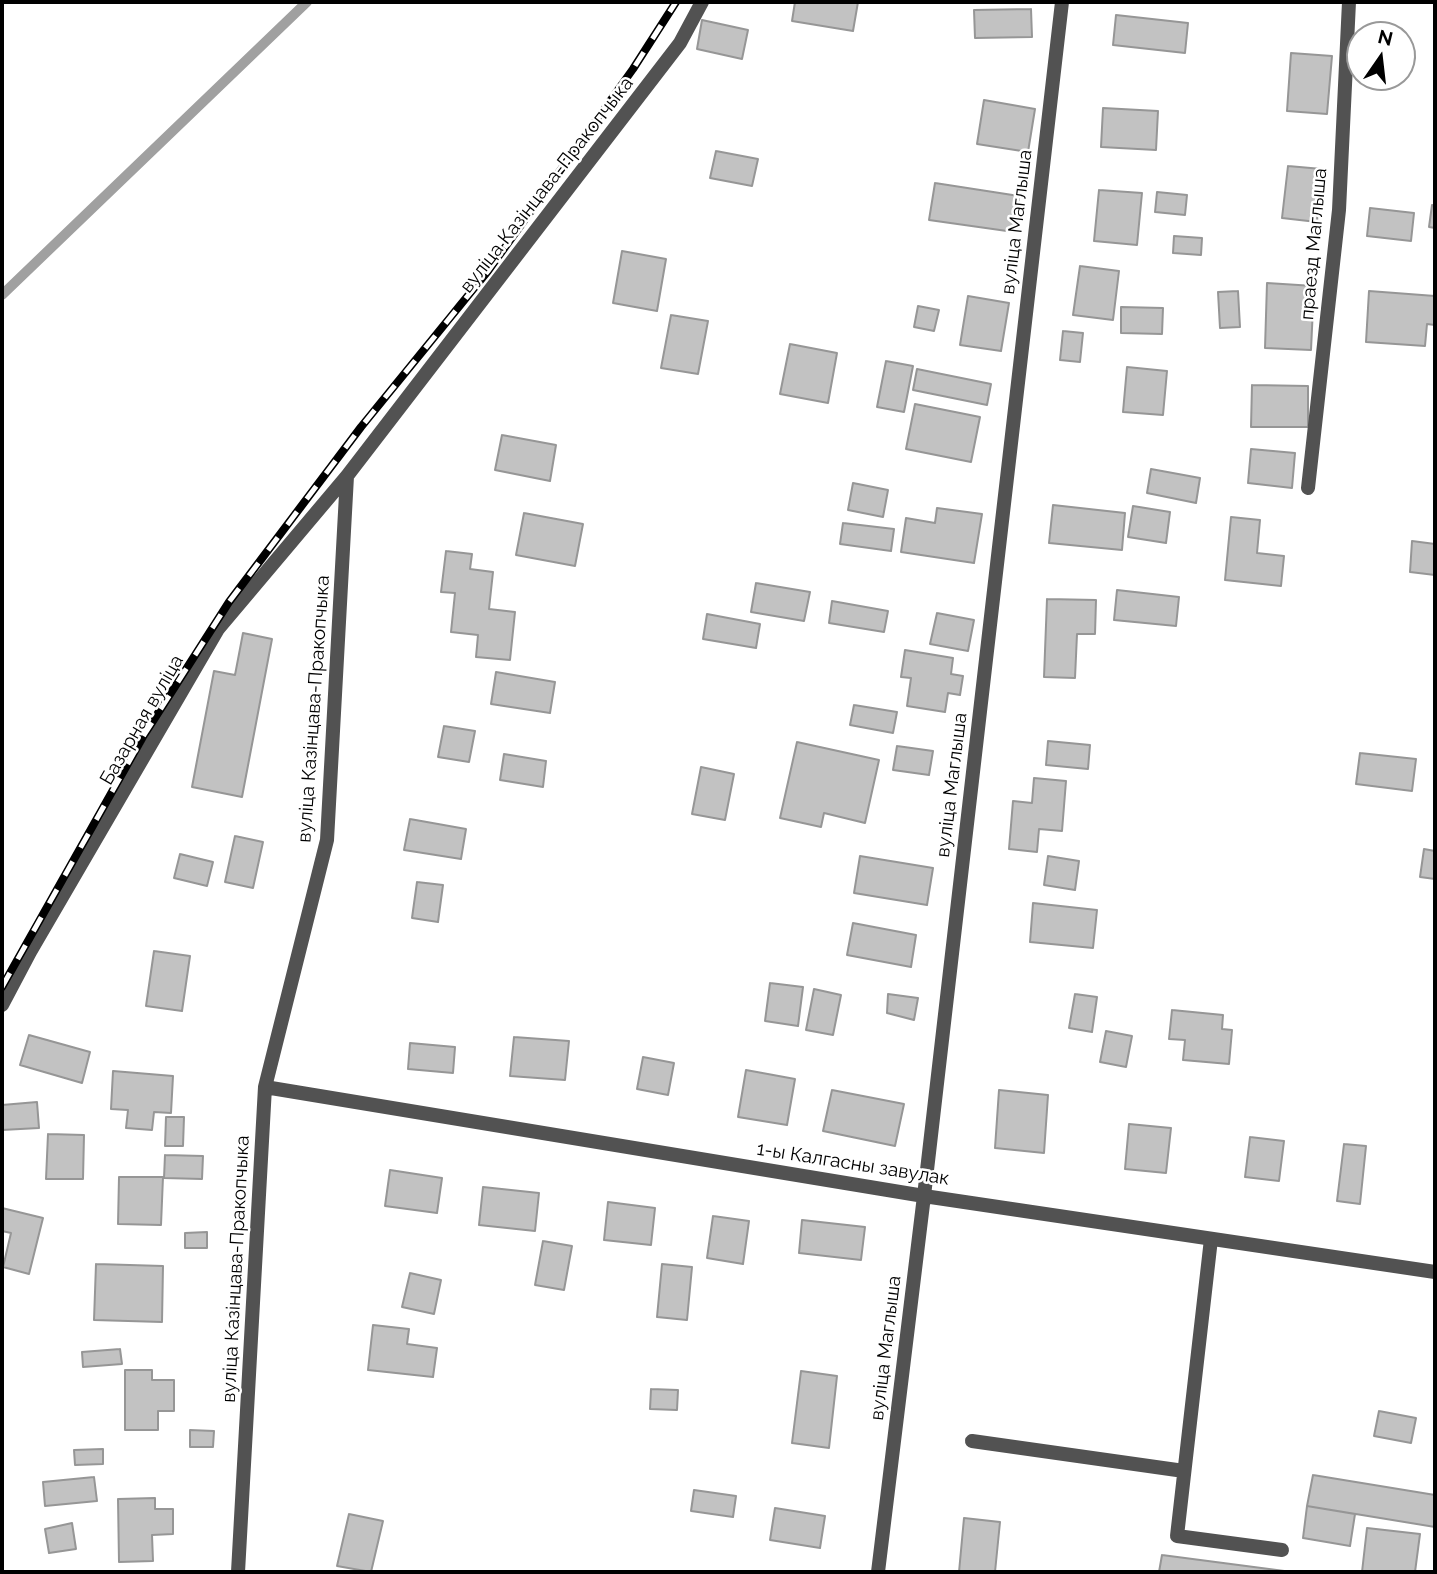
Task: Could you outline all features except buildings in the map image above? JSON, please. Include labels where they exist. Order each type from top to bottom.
[{"type":"street","name":"вуліца Казінцава-Пракопчыка","points":[[238,1572],[265,1087],[327,840],[347,476],[680,43],[702,2]]},
{"type":"street","name":"вуліца Маглыша","points":[[878,1572],[1062,2]]},
{"type":"street","name":"праезд Маглыша","points":[[1308,488],[1339,210],[1349,2]]},
{"type":"street","name":"Базарная вуліца","points":[[2,1005],[30,952],[218,629],[347,476]]},
{"type":"street","name":"1-ы Калгасны завулак","points":[[265,1087],[924,1196],[1435,1272]]},
{"type":"street","points":[[1211,1239],[1177,1536],[1282,1550]]},
{"type":"street","points":[[972,1441],[1184,1471]]},
{"type":"waterway","points":[[2,295],[307,2]]},
{"type":"railway","points":[[2,987],[144,735],[229,602],[361,427],[488,271],[633,69],[676,2]]}]
